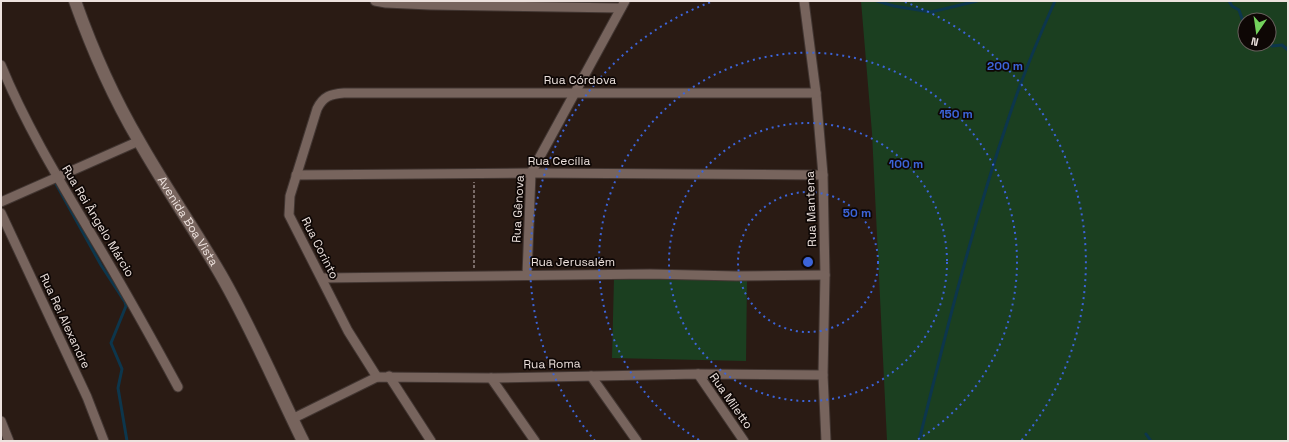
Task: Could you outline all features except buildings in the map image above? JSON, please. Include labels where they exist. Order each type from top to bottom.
[{"type":"street","name":"Avenida Boa Vista","points":[[75,1],[84,28],[116,99],[139,141],[225,282],[246,322],[303,441]]},
{"type":"street","points":[[375,1],[400,3],[623,5]]},
{"type":"street","name":"Rua Mantena","points":[[804,1],[816,93],[823,175],[825,275],[823,375],[826,441]]},
{"type":"street","name":"Rua Gênova","points":[[527,275],[531,173],[623,5]]},
{"type":"street","name":"Rua Rei Ângelo Márcio","points":[[1,65],[12,92],[57,177],[135,308],[178,387]]},
{"type":"street","name":"Rua Córdova","points":[[344,92],[816,93]]},
{"type":"street","name":"Rua Corinto","points":[[344,92],[326,96],[319,104],[290,196],[289,215],[348,331],[378,377]]},
{"type":"street","points":[[1,202],[139,141]]},
{"type":"street","name":"Rua Cecília","points":[[296,175],[531,173],[823,175]]},
{"type":"street","name":"Rua Rei Alexandre","points":[[1,213],[86,396],[104,441]]},
{"type":"street","name":"Rua Jerusalém","points":[[322,278],[527,275],[825,275]]},
{"type":"street","name":"Rua Roma","points":[[292,419],[378,377],[389,376],[491,378],[698,374],[823,375]]},
{"type":"street","name":"Rua Miletto","points":[[698,374],[744,441]]},
{"type":"street","points":[[389,376],[431,441]]},
{"type":"street","points":[[591,376],[637,441]]},
{"type":"street","points":[[491,378],[535,441]]},
{"type":"street","points":[[1,421],[9,441]]},
{"type":"path","points":[[474,174],[474,276]]},
{"type":"green space","points":[[861,1],[1288,1],[1288,441],[887,441],[872,133]]},
{"type":"green space","points":[[614,278],[747,280],[746,361],[612,358]]},
{"type":"waterway","points":[[877,1],[894,6],[931,12],[977,1]]},
{"type":"waterway","points":[[919,441],[939,359],[996,157],[1014,102],[1036,44],[1055,1]]},
{"type":"waterway","points":[[1229,1],[1232,6],[1240,12]]},
{"type":"waterway","points":[[1277,46],[1282,45],[1288,50]]},
{"type":"waterway","points":[[55,182],[101,265],[125,302],[126,306],[111,343],[122,369],[118,388],[127,441]]},
{"type":"waterway","points":[[1146,434],[1151,441]]}]
